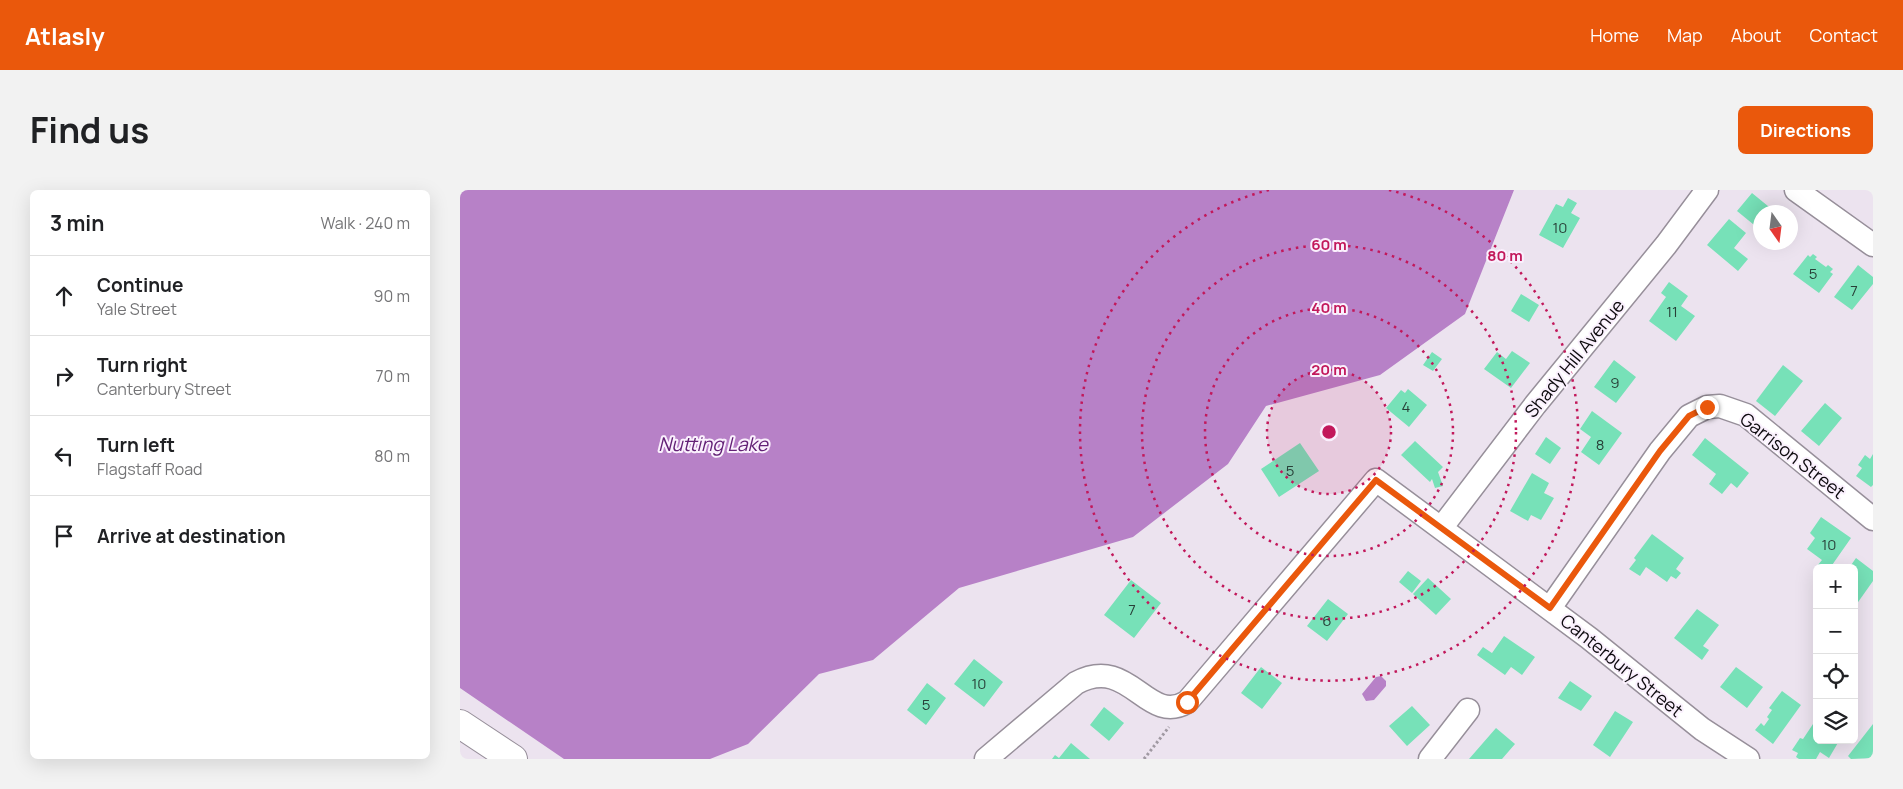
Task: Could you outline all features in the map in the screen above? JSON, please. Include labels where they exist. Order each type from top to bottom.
[{"type":"main road","points":[[460,724],[513,759]]},
{"type":"street","name":"Shady Hill Avenue","points":[[1442,527],[1535,405],[1708,190]]},
{"type":"street","points":[[1796,190],[1873,245]]},
{"type":"street","name":"Garrison Street","points":[[1550,608],[1660,451],[1689,416],[1707,407],[1720,406],[1746,415],[1873,519]]},
{"type":"street","name":"Canterbury Street","points":[[1187,702],[1376,480],[1550,608],[1702,729],[1748,759]]},
{"type":"street","points":[[986,759],[1076,683],[1086,678],[1098,675],[1110,676],[1125,682],[1160,706],[1178,708],[1187,702]]},
{"type":"street","points":[[1430,759],[1468,710]]},
{"type":"path","points":[[1144,759],[1187,702]]},
{"type":"water","name":"Nutting Lake","points":[[460,190],[1514,190],[1465,314],[1380,375],[1266,406],[1228,464],[1133,537],[959,588],[873,660],[819,674],[748,744],[710,759],[564,759],[460,688]]},
{"type":"water","points":[[1381,676],[1386,681],[1386,686],[1374,700],[1366,701],[1362,694],[1376,677]]},
{"type":"building","points":[[1752,193],[1767,205],[1753,205],[1753,224],[1737,211]]},
{"type":"building","points":[[1568,198],[1577,203],[1571,213],[1580,218],[1563,248],[1539,235],[1556,204],[1563,207]]},
{"type":"building","points":[[1729,219],[1746,233],[1734,248],[1748,259],[1738,271],[1707,245]]},
{"type":"building","points":[[1813,254],[1817,257],[1815,259],[1826,267],[1828,265],[1833,269],[1830,272],[1833,274],[1819,293],[1793,274],[1808,255],[1810,257]]},
{"type":"building","points":[[1858,265],[1873,277],[1873,284],[1852,310],[1834,297]]},
{"type":"building","points":[[1669,282],[1688,296],[1681,306],[1695,316],[1676,341],[1649,321],[1666,297],[1661,293]]},
{"type":"building","points":[[1521,294],[1539,305],[1529,322],[1511,311]]},
{"type":"building","points":[[1512,351],[1530,363],[1511,388],[1484,369],[1497,352],[1506,359]]},
{"type":"building","points":[[1432,352],[1442,359],[1433,371],[1423,365]]},
{"type":"building","points":[[1614,360],[1636,377],[1616,403],[1594,387]]},
{"type":"building","points":[[1783,365],[1803,381],[1775,416],[1756,401]]},
{"type":"building","points":[[1408,389],[1427,405],[1409,427],[1386,408],[1401,390],[1405,393]]},
{"type":"building","points":[[1825,403],[1842,418],[1819,446],[1801,431]]},
{"type":"building","points":[[1592,411],[1622,433],[1599,465],[1581,452],[1591,437],[1580,429]]},
{"type":"building","points":[[1546,437],[1561,448],[1550,464],[1535,454]]},
{"type":"building","points":[[1705,438],[1749,473],[1737,488],[1731,483],[1722,494],[1709,484],[1716,474],[1692,455]]},
{"type":"building","points":[[1415,441],[1443,467],[1438,472],[1443,486],[1435,488],[1432,479],[1430,482],[1401,455]]},
{"type":"building","points":[[1300,443],[1319,471],[1279,497],[1261,469]]},
{"type":"building","points":[[1873,454],[1873,485],[1871,487],[1856,476],[1862,468],[1858,465],[1865,455],[1870,459]]},
{"type":"building","points":[[1532,473],[1549,483],[1544,493],[1554,498],[1541,520],[1531,515],[1528,521],[1510,511]]},
{"type":"building","points":[[1821,517],[1851,538],[1833,564],[1819,564],[1822,560],[1807,549],[1815,538],[1810,533]]},
{"type":"building","points":[[1652,534],[1684,558],[1676,569],[1681,573],[1676,579],[1671,576],[1667,582],[1646,567],[1640,576],[1629,569],[1636,560],[1634,558]]},
{"type":"building","points":[[1856,558],[1873,571],[1873,581],[1858,602],[1858,564],[1852,564]]},
{"type":"building","points":[[1408,571],[1421,581],[1412,593],[1399,582]]},
{"type":"building","points":[[1428,578],[1451,599],[1436,615],[1413,594]]},
{"type":"building","points":[[1131,580],[1161,603],[1134,638],[1104,615]]},
{"type":"building","points":[[1328,599],[1348,614],[1327,641],[1307,626]]},
{"type":"building","points":[[1697,609],[1719,625],[1703,646],[1709,650],[1702,660],[1674,638]]},
{"type":"building","points":[[1504,636],[1535,657],[1522,675],[1511,667],[1505,675],[1477,655],[1483,647],[1492,653]]},
{"type":"building","points":[[974,659],[1003,682],[984,707],[954,684]]},
{"type":"building","points":[[1261,667],[1282,683],[1262,709],[1241,693]]},
{"type":"building","points":[[1736,667],[1763,687],[1747,708],[1720,687]]},
{"type":"building","points":[[1570,681],[1592,696],[1581,711],[1558,698]]},
{"type":"building","points":[[927,683],[946,698],[926,725],[907,710]]},
{"type":"building","points":[[1782,691],[1801,705],[1773,744],[1755,730],[1761,723],[1764,726],[1769,719],[1767,717],[1772,710],[1769,708]]},
{"type":"building","points":[[1412,706],[1430,725],[1407,746],[1389,726]]},
{"type":"building","points":[[1104,707],[1124,723],[1109,741],[1090,725]]},
{"type":"building","points":[[1615,711],[1633,722],[1610,757],[1593,745]]},
{"type":"building","points":[[1813,724],[1813,744],[1837,744],[1829,758],[1820,752],[1816,759],[1799,759],[1796,757],[1798,753],[1792,750],[1800,738],[1803,739]]},
{"type":"building","points":[[1873,724],[1873,758],[1851,759],[1848,756]]},
{"type":"building","points":[[1496,728],[1515,744],[1502,759],[1469,759]]},
{"type":"building","points":[[1071,743],[1090,759],[1052,759],[1055,755],[1059,758]]},
{"type":"route","points":[[1187,702],[1376,480],[1550,608],[1660,451],[1689,416],[1697,410],[1707,407]]}]
